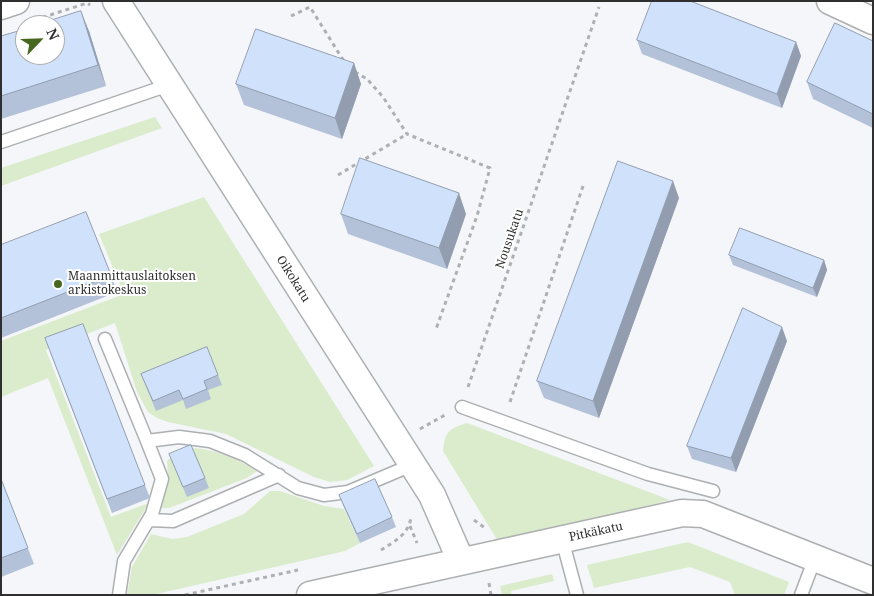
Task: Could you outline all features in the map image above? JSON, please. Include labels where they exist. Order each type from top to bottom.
[{"type":"street","points":[[830,1],[873,21]]},
{"type":"street","name":"Oikokatu","points":[[104,4],[169,85],[432,496],[462,561]]},
{"type":"street","points":[[1,6],[23,12]]},
{"type":"street","name":"Pitkäkatu","points":[[310,595],[682,513],[703,514],[873,581]]},
{"type":"lane","points":[[1,142],[169,85]]},
{"type":"lane","points":[[105,339],[162,479],[152,514],[124,561],[118,595]]},
{"type":"lane","points":[[462,407],[648,474],[713,491]]},
{"type":"lane","points":[[147,441],[178,437],[210,441],[245,455],[298,488],[324,495],[348,492],[412,465]]},
{"type":"lane","points":[[149,520],[173,521],[279,475]]},
{"type":"lane","points":[[562,539],[577,595]]},
{"type":"lane","points":[[801,595],[815,558]]},
{"type":"path","points":[[23,12],[86,2],[104,4]]},
{"type":"path","points":[[291,16],[310,6],[348,67]]},
{"type":"path","name":"Nousukatu","points":[[462,407],[599,7]]},
{"type":"path","points":[[354,71],[367,79],[383,97],[407,134],[490,168],[477,216],[436,329]]},
{"type":"path","points":[[338,175],[407,134]]},
{"type":"path","points":[[503,422],[583,186]]},
{"type":"path","points":[[396,442],[462,407]]},
{"type":"path","points":[[378,552],[399,538],[410,525],[411,516]]},
{"type":"path","points":[[185,595],[300,569]]},
{"type":"green space","points":[[155,117],[162,128],[1,186],[1,168]]},
{"type":"green space","points":[[204,197],[374,466],[347,480],[330,482],[314,477],[226,434],[157,418],[148,412],[137,392],[115,323],[46,350],[111,517],[149,503],[117,555],[48,378],[1,397],[1,341],[124,294],[99,234]]},
{"type":"green space","points":[[467,423],[670,500],[499,543],[443,451],[445,439],[449,432]]},
{"type":"green space","points":[[196,448],[228,456],[257,471],[247,478],[169,508],[160,508],[168,473],[167,461],[176,452]]},
{"type":"green space","points":[[270,491],[280,491],[324,506],[344,509],[360,543],[345,551],[152,595],[127,595],[132,567],[151,534],[172,539],[187,537],[244,514]]},
{"type":"green space","points":[[688,542],[789,582],[784,595],[735,595],[730,582],[690,567],[594,588],[587,565]]},
{"type":"green space","points":[[552,574],[554,581],[511,591],[511,595],[502,595],[500,586]]},
{"type":"building","points":[[652,1],[690,1],[796,42],[777,94],[637,40]]},
{"type":"building","points":[[81,11],[98,65],[1,96],[1,36],[15,32],[15,65],[65,65],[65,16]]},
{"type":"building","points":[[835,23],[873,41],[873,114],[807,82]]},
{"type":"building","points":[[256,29],[354,63],[335,118],[236,84]]},
{"type":"building","points":[[360,158],[459,193],[439,248],[341,214]]},
{"type":"building","points":[[618,161],[673,181],[593,401],[537,381]]},
{"type":"building","name":"Maanmittauslaitoksen arkistokeskus","points":[[86,212],[111,275],[1,318],[1,245]]},
{"type":"building","points":[[740,228],[824,260],[813,288],[729,255]]},
{"type":"building","points":[[743,308],[782,327],[731,458],[687,446]]},
{"type":"building","points":[[83,324],[145,485],[107,499],[45,338]]},
{"type":"building","points":[[207,347],[218,375],[204,381],[207,389],[183,399],[179,390],[153,401],[141,374]]},
{"type":"building","points":[[191,445],[205,478],[183,487],[169,454]]},
{"type":"building","points":[[1,479],[28,548],[1,558]]},
{"type":"building","points":[[375,479],[392,517],[357,534],[339,495]]},
{"type":"place","name":"Maanmittauslaitoksen arkistokeskus","points":[[58,284]]}]
